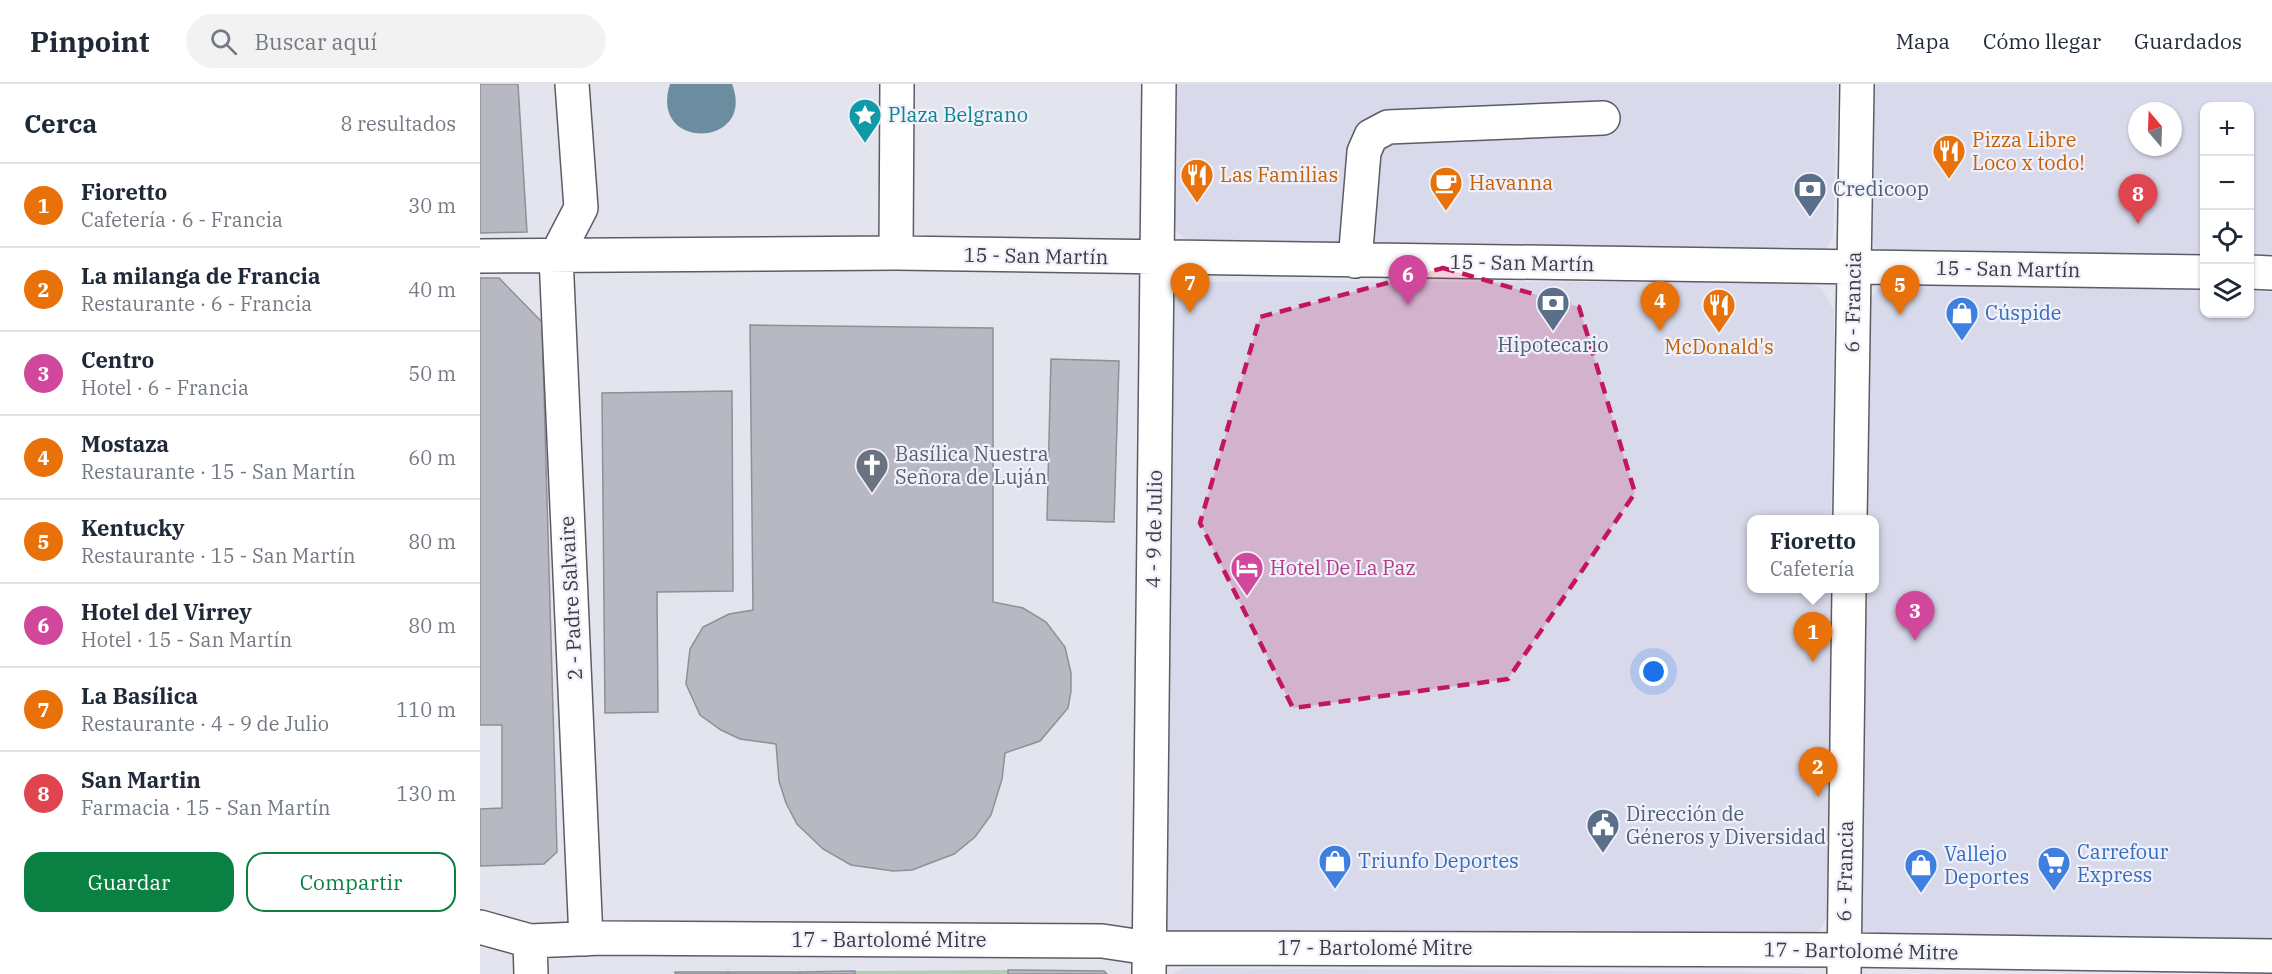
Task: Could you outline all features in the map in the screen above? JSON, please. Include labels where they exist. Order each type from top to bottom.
[{"type":"street","points":[[556,256],[581,208],[572,84]]},
{"type":"street","points":[[896,254],[897,84]]},
{"type":"street","name":"4 - 9 de Julio","points":[[1149,961],[1159,84]]},
{"type":"street","name":"6 - Francia","points":[[1850,515],[1857,84]]},
{"type":"street","points":[[1355,261],[1364,152],[1371,136],[1388,127],[1603,117]]},
{"type":"street","name":"15 - San Martín","points":[[480,256],[896,254],[2200,272]]},
{"type":"street","name":"2 - Padre Salvaire","points":[[556,256],[586,939]]},
{"type":"street","points":[[2254,272],[2272,273]]},
{"type":"street","name":"6 - Francia","points":[[1844,962],[1849,593]]},
{"type":"street","name":"17 - Bartolomé Mitre","points":[[480,927],[530,941],[586,939],[1102,941],[1149,961],[1844,962],[2272,956]]},
{"type":"street","points":[[530,941],[531,974]]},
{"type":"highlighted area","points":[[1443,268],[1579,307],[1635,493],[1508,679],[1293,708],[1200,523],[1260,317]]},
{"type":"shaded area","points":[[1172,84],[1837,84],[1833,237],[1826,249],[1815,255],[1195,247],[1176,231],[1171,213]]},
{"type":"shaded area","points":[[1871,84],[2272,84],[2272,259],[2254,259],[2254,102],[2200,102],[2200,258],[1886,251],[1876,248],[1868,231]]},
{"type":"shaded area","points":[[1188,282],[1800,282],[1822,289],[1834,311],[1831,515],[1747,515],[1747,593],[1831,593],[1827,917],[1819,931],[1807,940],[1172,934],[1165,928],[1173,300],[1174,291],[1180,285]]},
{"type":"shaded area","points":[[1888,284],[2200,290],[2200,318],[2254,318],[2254,291],[2272,292],[2272,942],[1878,935],[1866,933],[1857,925],[1861,593],[1879,593],[1879,515],[1862,515],[1866,309],[1877,289]]},
{"type":"shaded area","points":[[1191,968],[1803,973],[1806,974],[1172,974]]},
{"type":"green space","points":[[1008,970],[1008,974],[855,974],[855,971]]},
{"type":"water","points":[[670,84],[732,84],[736,105],[730,121],[718,130],[702,134],[687,131],[674,122],[667,106]]},
{"type":"building","points":[[480,84],[518,84],[527,232],[480,233]]},
{"type":"building","points":[[480,278],[499,278],[542,322],[557,852],[544,864],[480,866],[480,809],[502,808],[502,725],[480,725]]},
{"type":"building","name":"Basílica Nuestra Señora de Luján","points":[[750,325],[993,328],[993,602],[1023,608],[1046,622],[1065,647],[1071,673],[1071,691],[1068,708],[1040,741],[1005,753],[1002,779],[991,815],[975,837],[954,854],[912,870],[893,871],[851,865],[823,849],[797,824],[786,803],[779,781],[776,744],[740,739],[721,730],[700,715],[686,684],[690,649],[703,627],[729,614],[753,610]]},
{"type":"building","points":[[1051,359],[1119,361],[1114,522],[1047,520]]},
{"type":"building","points":[[732,391],[733,591],[657,592],[658,712],[605,713],[602,393]]},
{"type":"building","points":[[1008,970],[1104,971],[1107,974],[1008,974]]},
{"type":"building","points":[[855,971],[855,974],[800,974],[800,972]]},
{"type":"building","points":[[675,972],[728,972],[728,974],[675,974]]},
{"type":"building","points":[[728,972],[800,972],[800,974],[728,974]]},
{"type":"place","name":"Plaza Belgrano","points":[[865,144]]},
{"type":"place","name":"Pizza Libre Loco x todo!","points":[[1949,180]]},
{"type":"place","name":"Las Familias","points":[[1197,204]]},
{"type":"place","name":"Havanna","points":[[1446,212]]},
{"type":"place","name":"Credicoop","points":[[1810,218]]},
{"type":"place","name":"San Martin","points":[[2138,224]]},
{"type":"place","name":"Hotel del Virrey","points":[[1408,305]]},
{"type":"place","name":"La Basílica","points":[[1190,313]]},
{"type":"place","name":"Kentucky","points":[[1900,315]]},
{"type":"place","name":"Mostaza","points":[[1660,331]]},
{"type":"place","name":"Hipotecario","points":[[1553,332]]},
{"type":"place","name":"McDonald's","points":[[1719,334]]},
{"type":"place","name":"Cúspide","points":[[1962,342]]},
{"type":"place","name":"Basílica Nuestra Señora de Luján","points":[[872,494]]},
{"type":"place","name":"Hotel De La Paz","points":[[1247,597]]},
{"type":"place","name":"Centro","points":[[1915,641]]},
{"type":"place","name":"Fioretto","points":[[1813,662]]},
{"type":"place","name":"La milanga de Francia","points":[[1818,797]]},
{"type":"place","name":"Dirección de Géneros y Diversidad","points":[[1603,854]]},
{"type":"place","name":"Triunfo Deportes","points":[[1335,890]]},
{"type":"place","name":"Carrefour Express","points":[[2054,892]]},
{"type":"place","name":"Vallejo Deportes","points":[[1921,894]]}]
